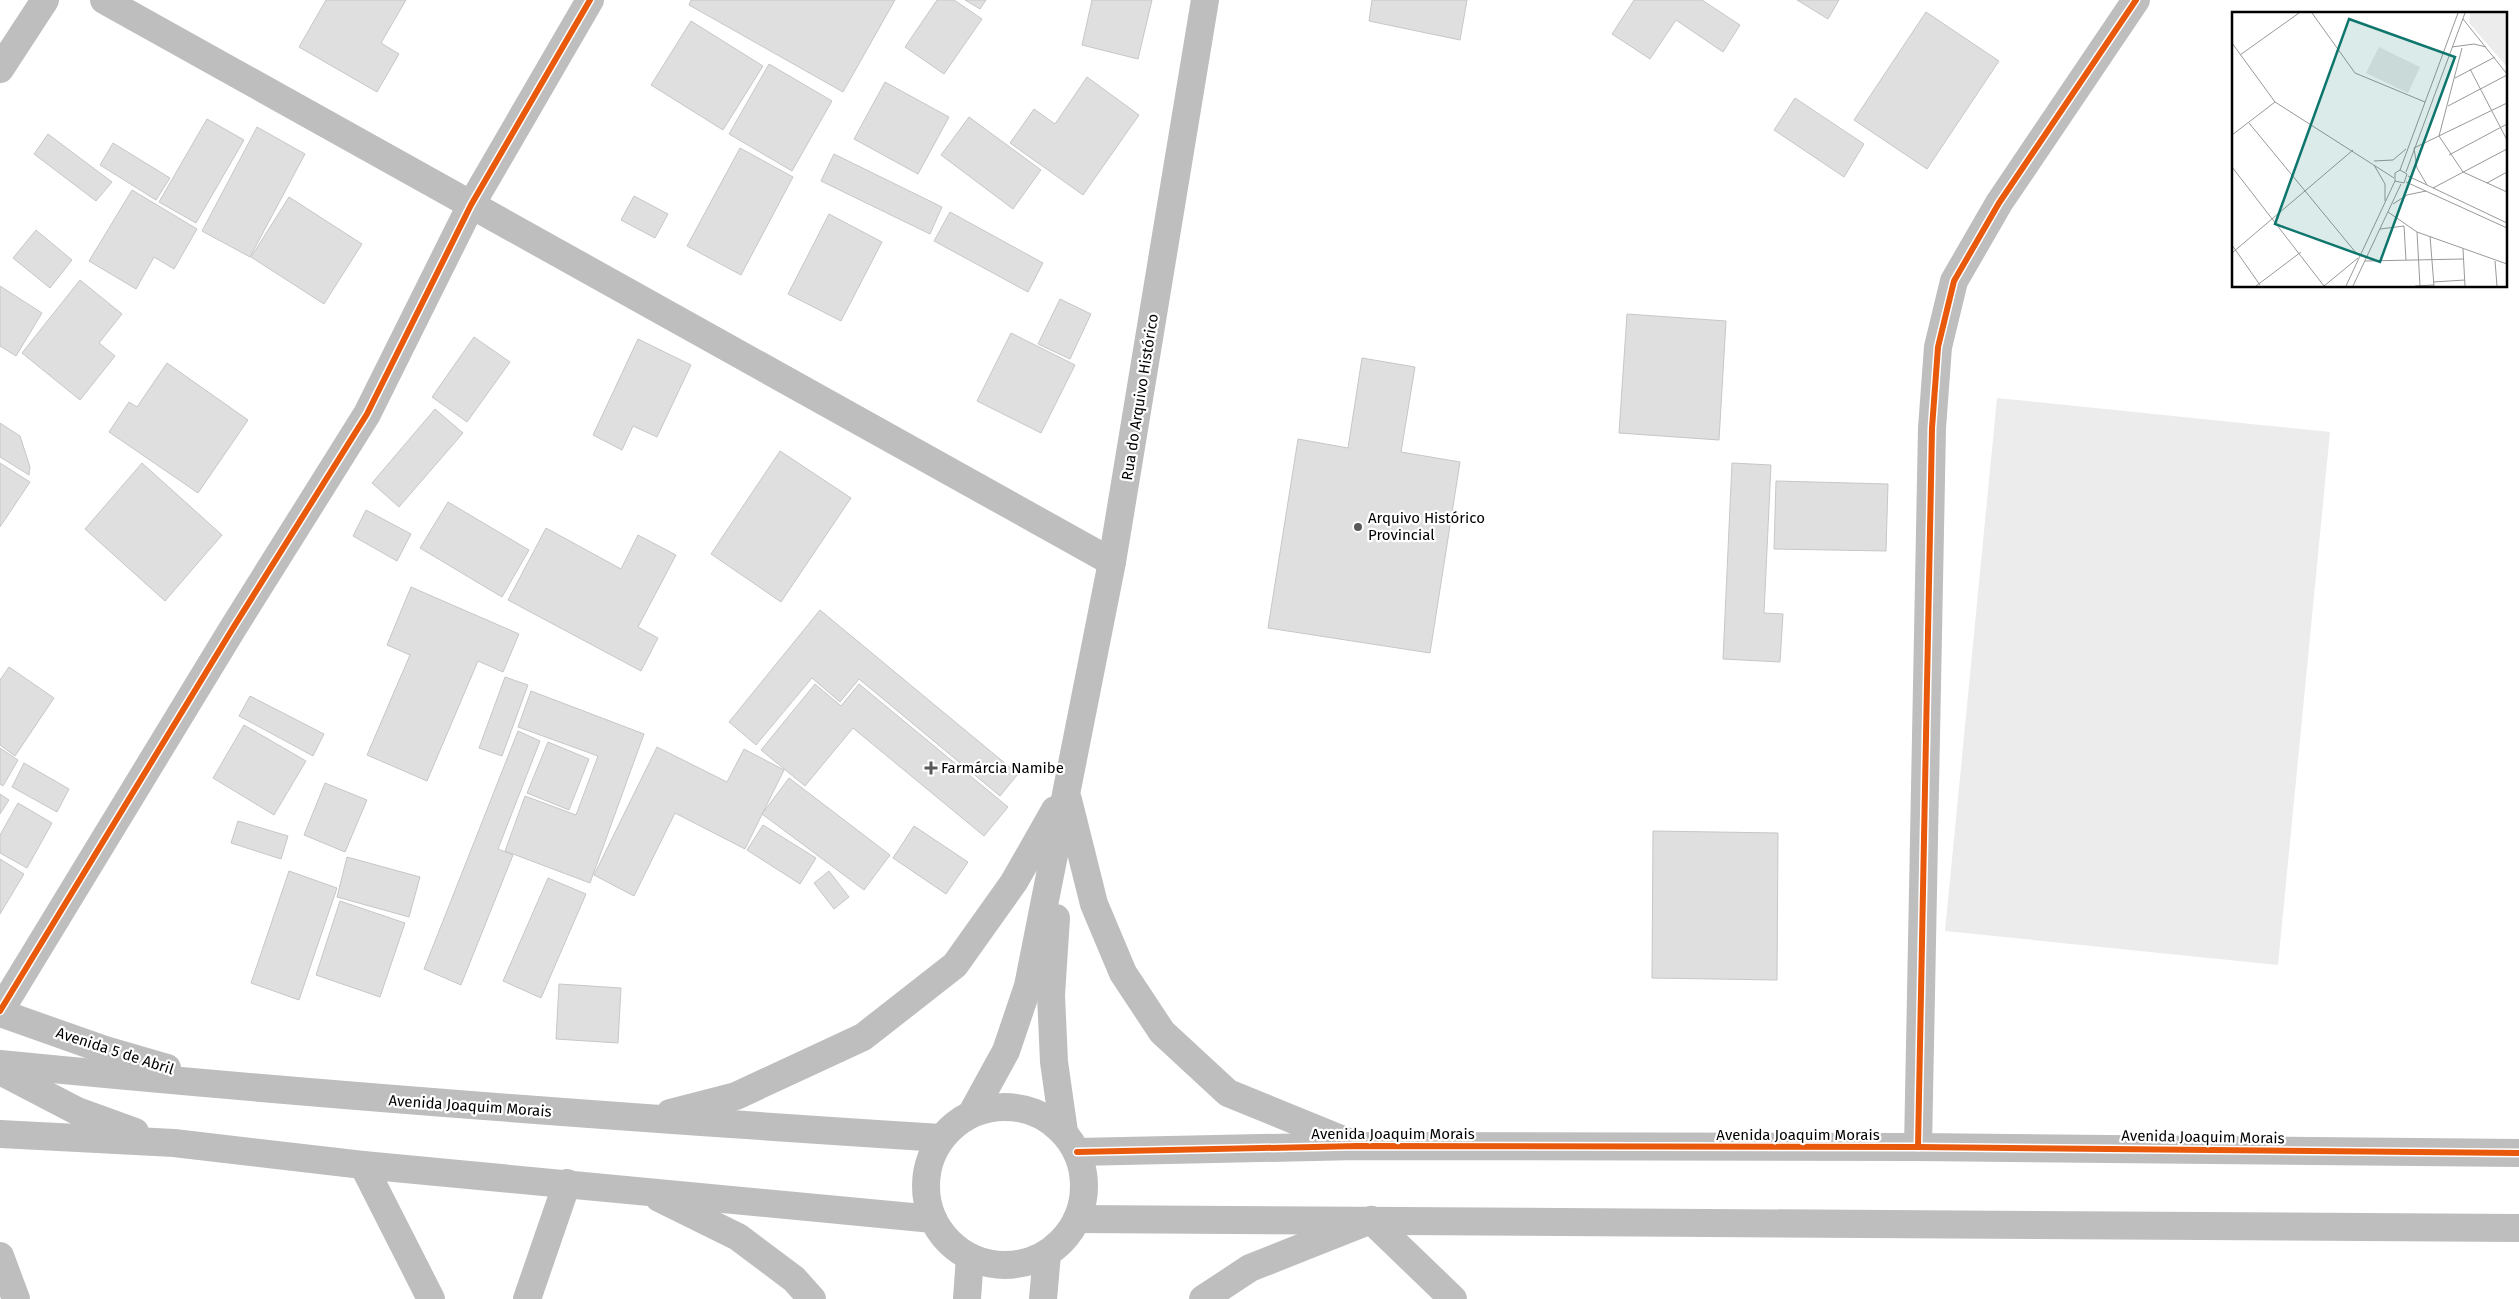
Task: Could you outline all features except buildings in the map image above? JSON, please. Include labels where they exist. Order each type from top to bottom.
[{"type":"street","points":[[0,70],[45,0]]},
{"type":"street","points":[[104,0],[1112,562]]},
{"type":"street","points":[[0,1012],[232,628],[367,414],[471,205],[590,0]]},
{"type":"street","name":"Rua do Arquivo Histórico","points":[[1066,792],[1112,562],[1205,0]]},
{"type":"street","points":[[1918,1147],[1932,438],[1938,347],[1954,281],[1999,203],[2136,0]]},
{"type":"street","points":[[972,1113],[1006,1051],[1028,986],[1066,792]]},
{"type":"street","points":[[646,1119],[736,1096],[864,1037],[955,965],[1014,882],[1066,792]]},
{"type":"street","points":[[1066,792],[1051,995],[1054,1062],[1070,1142],[1083,1174],[1084,1197],[1077,1219],[1065,1239],[1047,1254],[1022,1264],[996,1265],[970,1258],[948,1242],[932,1219],[926,1197],[926,1174],[932,1152],[941,1138],[952,1127],[972,1113],[997,1106],[1021,1108],[1045,1117],[1070,1142]]},
{"type":"street","points":[[1066,792],[1094,904],[1122,973],[1162,1032],[1228,1093],[1358,1146]]},
{"type":"street","name":"Avenida 5 de Abril","points":[[0,1012],[105,1050],[231,1087]]},
{"type":"street","name":"Avenida Joaquim Morais","points":[[0,1064],[231,1087],[646,1119],[941,1138]]},
{"type":"street","points":[[0,1071],[77,1111],[123,1128],[174,1143]]},
{"type":"street","points":[[0,1134],[174,1143],[363,1165],[644,1190],[932,1219]]},
{"type":"street","name":"Avenida Joaquim Morais","points":[[1070,1142],[1358,1146],[1918,1147],[2519,1153]]},
{"type":"street","points":[[363,1165],[431,1299]]},
{"type":"street","points":[[527,1299],[567,1183]]},
{"type":"street","points":[[644,1190],[738,1237],[794,1280],[812,1299]]},
{"type":"street","points":[[1077,1219],[2519,1228]]},
{"type":"street","points":[[1203,1299],[1250,1268],[1371,1220]]},
{"type":"street","points":[[1371,1220],[1453,1299]]},
{"type":"street","points":[[1043,1299],[1047,1254]]},
{"type":"street","points":[[0,1256],[16,1299]]},
{"type":"street","points":[[967,1299],[970,1258]]},
{"type":"shaded area","points":[[1997,398],[2330,432],[2278,965],[1945,931]]},
{"type":"cycle path","points":[[0,1011],[233,628],[367,414],[471,205],[590,0]]},
{"type":"cycle path","points":[[1918,1147],[1932,428],[1938,347],[1954,281],[1999,203],[2136,0]]},
{"type":"cycle path","points":[[1077,1152],[1358,1146],[1918,1147],[2519,1153]]},
{"type":"place","name":"Arquivo Histórico Provincial","points":[[1358,527]]},
{"type":"place","name":"Farmárcia Namibe","points":[[931,768]]}]
